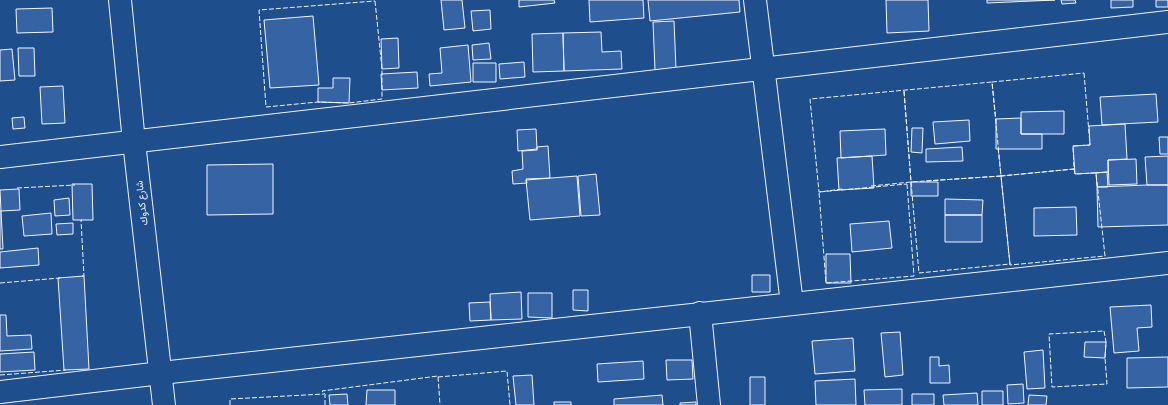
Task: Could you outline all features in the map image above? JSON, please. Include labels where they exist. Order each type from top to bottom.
[{"type":"street","name":"شارع كدوك","points":[[120,0],[134,142],[164,405]]},
{"type":"street","points":[[755,0],[792,304]]},
{"type":"street","points":[[0,157],[1168,22]]},
{"type":"street","points":[[0,392],[700,313],[1168,263]]},
{"type":"street","points":[[700,313],[710,405]]},
{"type":"building","points":[[441,0],[462,0],[465,28],[444,30]]},
{"type":"building","points":[[519,0],[554,0],[555,3],[519,7]]},
{"type":"building","points":[[589,0],[643,0],[644,18],[590,22]]},
{"type":"building","points":[[648,0],[739,0],[740,12],[650,21]]},
{"type":"building","points":[[886,0],[928,0],[929,31],[887,33]]},
{"type":"building","points":[[987,0],[1055,0],[987,3]]},
{"type":"building","points":[[1061,0],[1075,0],[1076,3],[1062,4]]},
{"type":"building","points":[[1111,0],[1133,0],[1133,7],[1111,8]]},
{"type":"building","points":[[1156,0],[1168,0],[1168,7],[1156,7]]},
{"type":"building","points":[[52,8],[53,32],[17,33],[16,9]]},
{"type":"building","points":[[490,10],[491,29],[473,31],[471,11]]},
{"type":"building","points":[[313,16],[319,85],[270,88],[264,20]]},
{"type":"building","points":[[674,21],[676,69],[655,70],[653,22]]},
{"type":"building","points":[[601,32],[602,52],[621,51],[622,69],[564,71],[563,33]]},
{"type":"building","points":[[563,33],[564,71],[533,72],[532,34]]},
{"type":"building","points":[[398,38],[399,68],[382,69],[381,39]]},
{"type":"building","points":[[489,43],[491,59],[473,60],[472,45]]},
{"type":"building","points":[[468,45],[471,82],[430,86],[429,74],[442,73],[440,48]]},
{"type":"building","points":[[18,48],[34,48],[35,76],[19,76]]},
{"type":"building","points":[[12,49],[15,80],[0,81],[0,50]]},
{"type":"building","points":[[524,62],[525,77],[500,79],[499,64]]},
{"type":"building","points":[[473,63],[496,63],[496,82],[473,82]]},
{"type":"building","points":[[417,72],[418,88],[382,90],[381,74]]},
{"type":"building","points":[[333,78],[350,78],[349,103],[318,102],[318,88],[333,88]]},
{"type":"building","points":[[63,86],[65,123],[42,124],[40,87]]},
{"type":"building","points":[[1156,94],[1158,122],[1102,125],[1100,97]]},
{"type":"building","points":[[1064,111],[1064,134],[1021,134],[1021,112]]},
{"type":"building","points":[[24,117],[25,128],[13,129],[12,118]]},
{"type":"building","points":[[1021,118],[1021,134],[1042,134],[1042,149],[996,149],[996,119]]},
{"type":"building","points":[[969,120],[970,141],[935,144],[933,122]]},
{"type":"building","points":[[1125,124],[1127,159],[1108,160],[1108,172],[1075,174],[1073,146],[1090,145],[1089,126]]},
{"type":"building","points":[[912,128],[923,128],[922,153],[911,152]]},
{"type":"building","points":[[536,129],[537,149],[518,151],[517,130]]},
{"type":"building","points":[[885,129],[886,155],[841,158],[840,131]]},
{"type":"building","points":[[1159,137],[1168,137],[1168,154],[1160,154]]},
{"type":"building","points":[[548,146],[550,178],[526,179],[527,183],[513,184],[512,171],[523,169],[522,151],[537,150],[537,147]]},
{"type":"building","points":[[962,147],[963,161],[926,162],[926,149]]},
{"type":"building","points":[[872,156],[874,188],[839,190],[837,158]]},
{"type":"building","points":[[1168,156],[1168,185],[1147,185],[1145,157]]},
{"type":"building","points":[[1136,159],[1137,184],[1109,185],[1108,160]]},
{"type":"building","points":[[273,164],[273,214],[207,215],[207,165]]},
{"type":"building","points":[[1107,172],[1108,187],[1097,187],[1096,173]]},
{"type":"building","points":[[596,174],[600,215],[581,216],[578,176]]},
{"type":"building","points":[[577,176],[580,216],[530,220],[526,180]]},
{"type":"building","points":[[911,182],[938,182],[938,196],[911,196]]},
{"type":"building","points":[[72,184],[92,184],[93,220],[73,220]]},
{"type":"building","points":[[1168,185],[1168,225],[1098,227],[1097,187]]},
{"type":"building","points":[[19,189],[20,210],[1,211],[0,190]]},
{"type":"building","points":[[69,198],[70,215],[55,216],[54,200]]},
{"type":"building","points":[[945,199],[983,200],[982,215],[945,215]]},
{"type":"building","points":[[1076,207],[1077,235],[1034,236],[1034,208]]},
{"type":"building","points":[[1,211],[3,249],[0,249]]},
{"type":"building","points":[[51,213],[52,234],[24,236],[22,216]]},
{"type":"building","points":[[945,215],[982,215],[982,242],[945,242]]},
{"type":"building","points":[[889,221],[892,248],[852,252],[850,224]]},
{"type":"building","points":[[73,223],[73,234],[57,235],[56,224]]},
{"type":"building","points":[[38,248],[39,265],[0,268],[0,252]]},
{"type":"building","points":[[826,254],[850,254],[851,283],[826,283]]},
{"type":"building","points":[[752,275],[770,275],[770,292],[752,292]]},
{"type":"building","points":[[84,276],[89,369],[64,370],[58,278]]},
{"type":"building","points":[[573,290],[588,290],[588,311],[573,310]]},
{"type":"building","points":[[521,292],[522,319],[491,320],[490,294]]},
{"type":"building","points":[[528,293],[552,293],[552,318],[528,317]]},
{"type":"building","points":[[490,302],[491,320],[470,321],[469,303]]},
{"type":"building","points":[[1151,305],[1152,327],[1137,328],[1139,351],[1114,353],[1110,307]]},
{"type":"building","points":[[0,315],[6,315],[7,336],[31,335],[32,349],[0,351]]},
{"type":"building","points":[[900,332],[903,375],[885,377],[881,333]]},
{"type":"building","points":[[853,338],[855,371],[815,374],[812,341]]},
{"type":"building","points":[[1085,342],[1106,342],[1105,358],[1084,357]]},
{"type":"building","points":[[1043,350],[1045,388],[1027,389],[1024,352]]},
{"type":"building","points":[[34,352],[35,370],[0,372],[0,354]]},
{"type":"building","points":[[930,357],[939,357],[939,366],[949,365],[950,383],[930,383]]},
{"type":"building","points":[[1168,357],[1168,387],[1127,388],[1127,358]]},
{"type":"building","points":[[666,360],[692,360],[693,379],[667,380]]},
{"type":"building","points":[[643,361],[644,379],[598,382],[597,364]]},
{"type":"building","points":[[532,375],[534,405],[516,405],[513,376]]},
{"type":"building","points":[[750,377],[765,377],[765,405],[750,405]]},
{"type":"building","points":[[855,379],[856,405],[816,405],[815,381]]},
{"type":"building","points":[[1023,384],[1024,403],[1008,404],[1007,385]]},
{"type":"building","points":[[902,389],[902,405],[865,405],[864,390]]},
{"type":"building","points":[[367,390],[395,390],[395,405],[366,405]]},
{"type":"building","points":[[982,391],[1003,391],[1003,405],[982,405]]},
{"type":"building","points":[[977,393],[978,405],[944,405],[943,395]]},
{"type":"building","points":[[347,394],[348,405],[330,405],[329,395]]},
{"type":"building","points":[[912,394],[934,394],[934,405],[912,405]]},
{"type":"building","points":[[662,395],[663,405],[614,405],[614,399]]},
{"type":"building","points":[[1029,395],[1047,396],[1046,405],[1028,405]]},
{"type":"building","points":[[554,402],[571,402],[571,405],[554,405]]},
{"type":"building","points":[[696,402],[696,405],[680,405],[680,403]]},
{"type":"fence","points":[[375,1],[382,69],[382,99],[349,103],[318,102],[266,107],[259,10],[375,1]]},
{"type":"fence","points":[[1084,73],[1090,145],[1073,146],[1074,169],[1001,176],[992,82],[1084,73]]},
{"type":"fence","points":[[842,189],[819,192],[810,99],[992,82],[996,121]]},
{"type":"fence","points":[[904,91],[912,182]]},
{"type":"fence","points":[[871,186],[911,182],[904,91]]},
{"type":"fence","points":[[926,181],[1001,176],[998,147]]},
{"type":"fence","points":[[1074,169],[1075,174],[1096,173],[1105,256],[1010,265],[1001,176],[1074,169]]},
{"type":"fence","points":[[1001,176],[1010,264],[919,273],[911,182],[1001,176]]},
{"type":"fence","points":[[907,184],[914,276],[826,283],[819,192],[907,184]]},
{"type":"fence","points":[[17,188],[75,185]]},
{"type":"fence","points":[[82,220],[84,276],[82,276]]},
{"type":"fence","points":[[0,283],[60,278]]},
{"type":"fence","points":[[1104,331],[1106,342],[1105,358],[1107,384],[1052,387],[1049,334],[1104,331]]},
{"type":"fence","points":[[0,375],[66,370]]},
{"type":"fence","points":[[438,377],[507,371],[510,405]]},
{"type":"fence","points":[[325,405],[325,394],[322,391],[438,376],[440,405]]},
{"type":"fence","points":[[230,405],[230,399],[324,394]]}]
